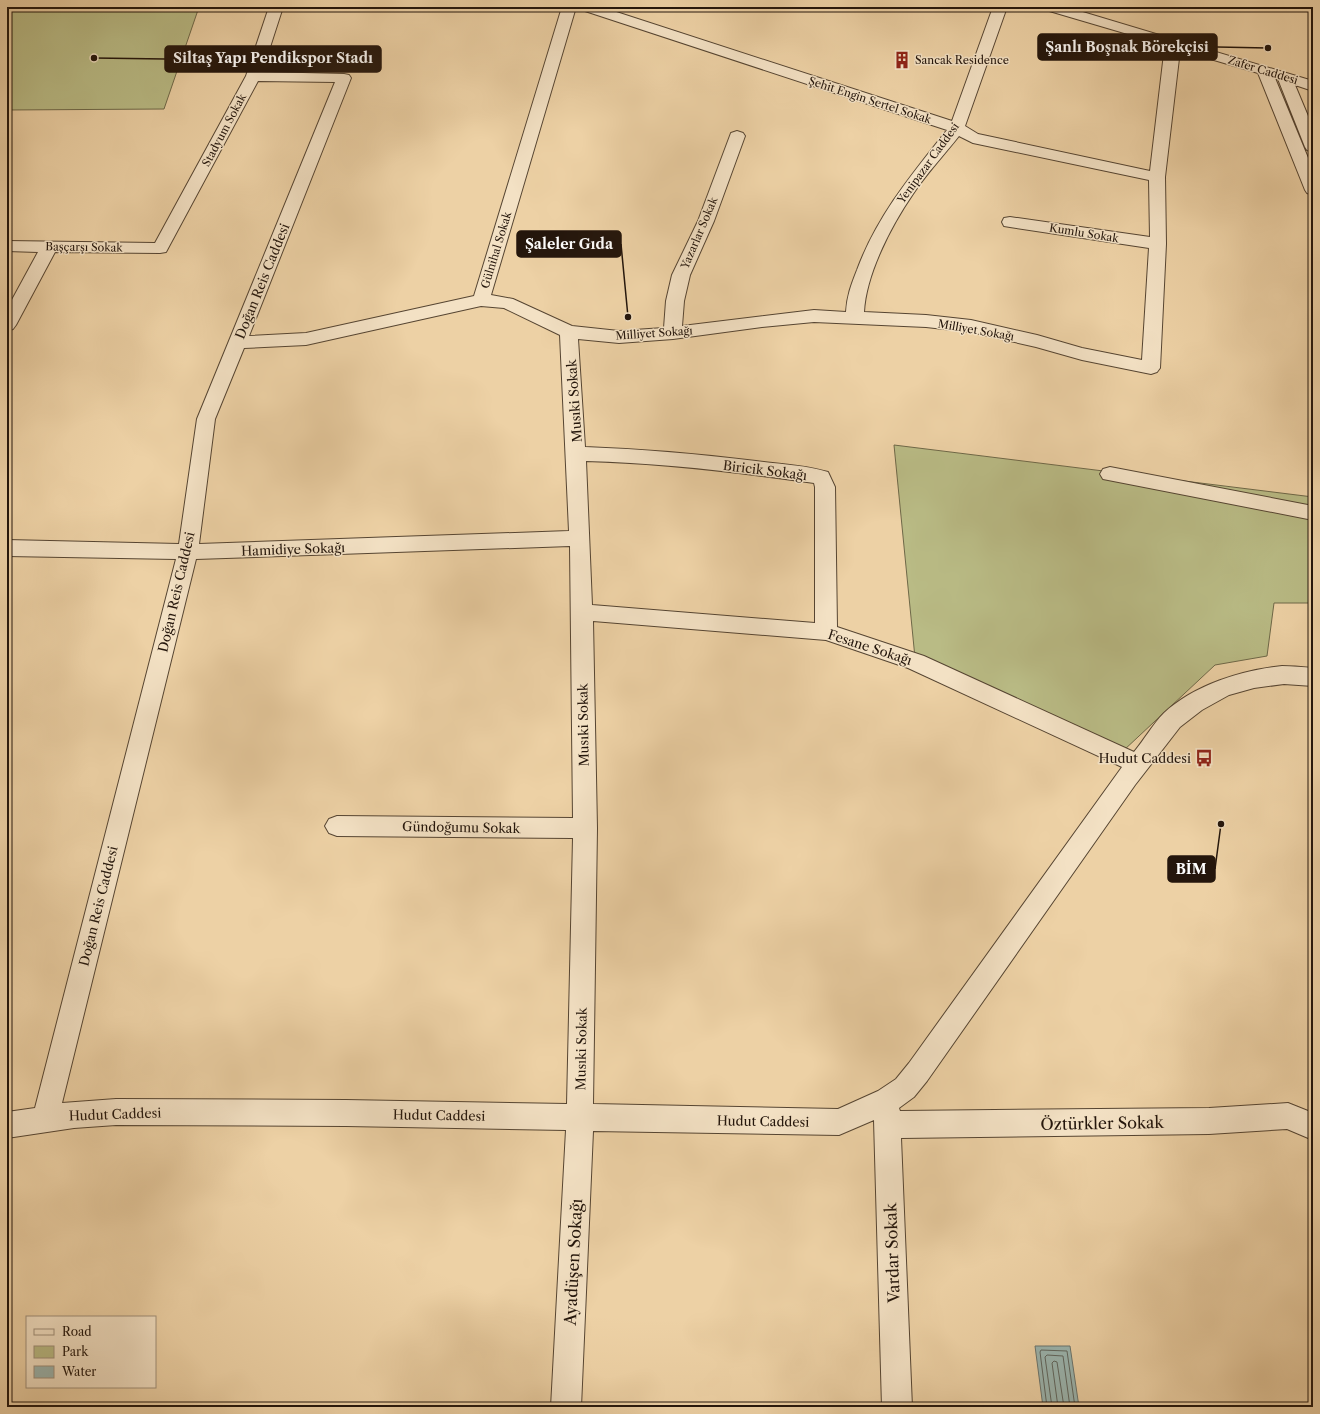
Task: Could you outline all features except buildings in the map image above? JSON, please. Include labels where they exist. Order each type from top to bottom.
[{"type":"street","name":"Stadyum Sokak","points":[[160,248],[253,76],[276,7]]},
{"type":"street","name":"Gülnihal Sokak","points":[[237,342],[267,342],[306,339],[481,300],[569,7]]},
{"type":"street","name":"Şehit Engin Sertel Sokak","points":[[587,7],[956,128],[974,138],[1157,177]]},
{"type":"street","name":"Yenipazar Caddesi","points":[[855,318],[856,296],[873,250],[906,192],[956,128],[1000,7]]},
{"type":"street","name":"Zafer Caddesi","points":[[1051,7],[1284,76],[1313,86]]},
{"type":"street","name":"Milliyet Sokağı","points":[[481,300],[507,303],[569,332],[620,337],[673,333],[814,316],[926,321],[971,326],[1037,341],[1082,354],[1151,368],[1158,244],[1157,177],[1173,43]]},
{"type":"street","points":[[1264,70],[1313,190]]},
{"type":"street","name":"Doğan Reis Caddesi","points":[[45,1118],[188,552],[206,419],[344,78],[253,76]]},
{"type":"street","points":[[1284,76],[1307,115],[1313,147]]},
{"type":"street","name":"Yazarlar Sokak","points":[[673,333],[675,301],[681,275],[706,221],[737,136]]},
{"type":"street","name":"Kumlu Sokak","points":[[1010,222],[1158,244]]},
{"type":"street","name":"Başçarşı Sokak","points":[[7,246],[160,248]]},
{"type":"street","points":[[7,325],[50,246]]},
{"type":"street","name":"Musıki Sokak","points":[[569,332],[577,454],[582,612],[585,828],[580,1118]]},
{"type":"street","name":"Biricik Sokağı","points":[[577,454],[614,454],[700,462],[821,477],[824,487],[826,632]]},
{"type":"street","points":[[1110,474],[1313,513]]},
{"type":"street","name":"Hamidiye Sokağı","points":[[7,548],[188,552],[580,538]]},
{"type":"street","name":"Fesane Sokağı","points":[[582,612],[826,632],[869,645],[916,662],[1137,764]]},
{"type":"street","name":"Hudut Caddesi","points":[[7,1125],[45,1118],[109,1112],[353,1113],[839,1122],[887,1113],[918,1072],[1137,764],[1172,720],[1194,704],[1223,688],[1254,679],[1284,676],[1313,676]]},
{"type":"street","name":"Gündoğumu Sokak","points":[[337,826],[585,828]]},
{"type":"street","name":"Öztürkler Sokak","points":[[887,1113],[1209,1121],[1288,1116],[1313,1127]]},
{"type":"street","name":"Vardar Sokak","points":[[887,1113],[897,1407]]},
{"type":"street","name":"Ayadüşen Sokağı","points":[[566,1407],[580,1118]]},
{"type":"green space","points":[[7,7],[199,7],[164,109],[7,110]]},
{"type":"green space","points":[[894,445],[1313,497],[1313,603],[1274,603],[1267,656],[1215,665],[1123,751],[916,668]]},
{"type":"water","points":[[1035,1346],[1070,1346],[1079,1407],[1043,1407]]},
{"type":"place","name":"Şanlı Boşnak Börekçisi","points":[[1268,48]]},
{"type":"place","name":"Siltaş Yapı Pendikspor Stadı","points":[[94,58]]},
{"type":"place","name":"Sancak Residence","points":[[902,60]]},
{"type":"place","name":"Şaleler Gıda","points":[[628,317]]},
{"type":"place","name":"Hudut Caddesi","points":[[1204,758]]},
{"type":"place","name":"BİM","points":[[1221,824]]}]
